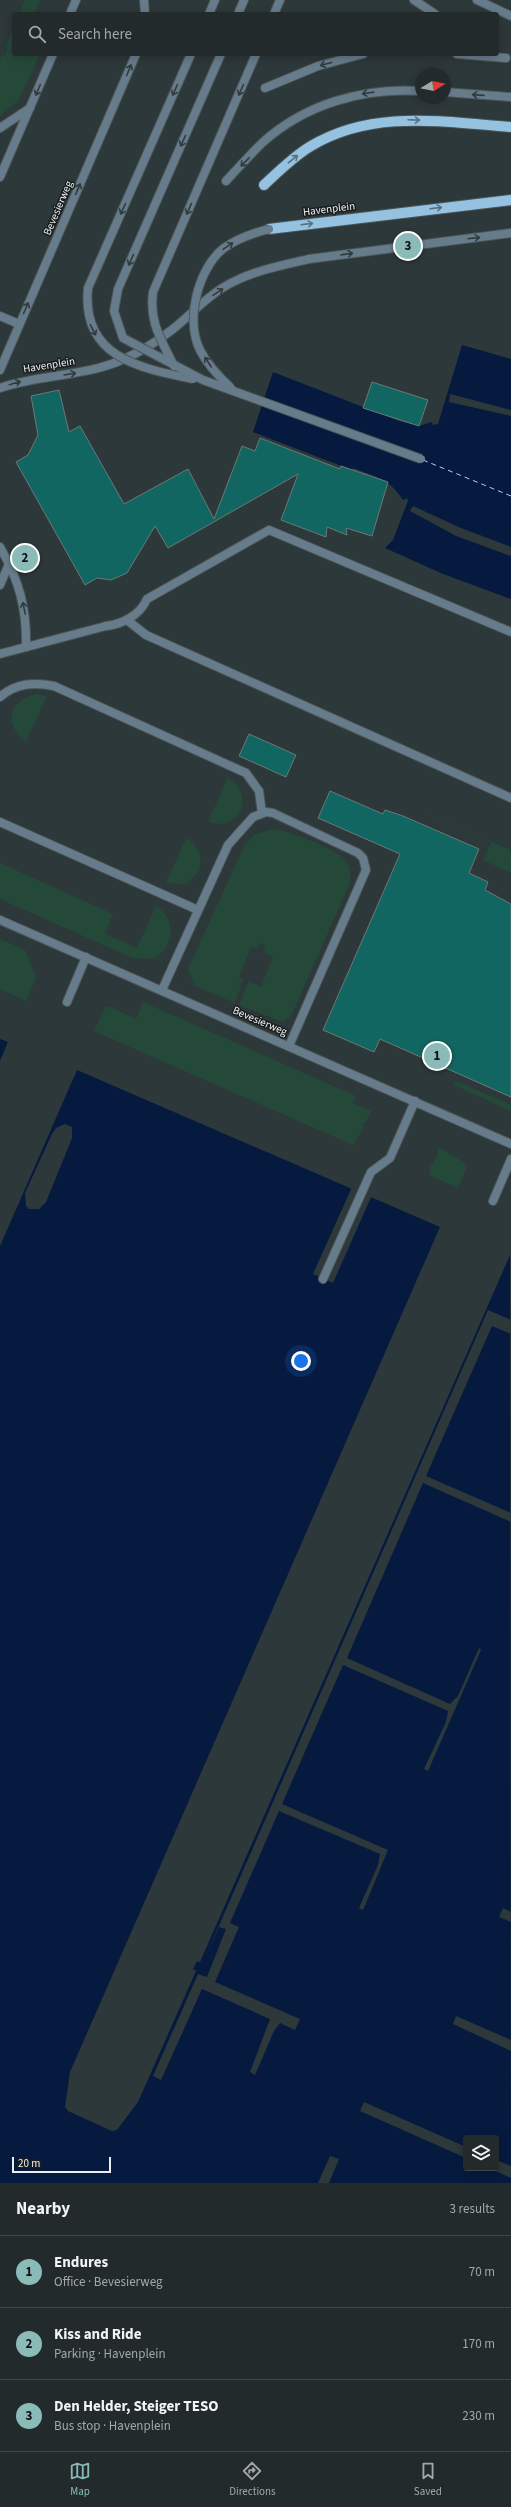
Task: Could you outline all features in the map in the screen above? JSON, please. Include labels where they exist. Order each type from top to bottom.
[{"type":"main road","points":[[264,185],[311,146],[341,132],[361,125],[412,120],[511,126]]},
{"type":"main road","name":"Havenplein","points":[[269,229],[511,200]]},
{"type":"street","points":[[71,12],[76,0]]},
{"type":"street","points":[[144,0],[144,12]]},
{"type":"street","points":[[210,12],[215,0]]},
{"type":"street","points":[[239,12],[244,0]]},
{"type":"street","points":[[275,12],[280,0]]},
{"type":"street","points":[[414,0],[431,12]]},
{"type":"street","points":[[477,0],[511,16]]},
{"type":"street","points":[[499,54],[508,59]]},
{"type":"street","points":[[0,174],[52,56]]},
{"type":"street","name":"Bevesierweg","points":[[0,370],[135,56]]},
{"type":"street","name":"Havenplein","points":[[190,56],[88,288],[86,307],[91,326],[100,343],[115,355],[157,372],[202,380]]},
{"type":"street","name":"Havenplein","points":[[220,56],[118,290],[114,303],[114,312],[123,338],[202,380],[421,459]]},
{"type":"street","points":[[174,366],[154,325],[151,307],[153,292],[255,56]]},
{"type":"street","points":[[265,88],[318,66],[356,56]]},
{"type":"street","points":[[477,56],[508,59]]},
{"type":"street","points":[[226,181],[262,143],[294,120],[317,108],[361,94],[400,90],[415,91]]},
{"type":"street","points":[[451,92],[511,97]]},
{"type":"street","points":[[0,128],[30,108]]},
{"type":"street","name":"Havenplein","points":[[234,391],[212,368],[199,349],[194,327],[194,304],[202,280],[223,249],[250,234],[269,229]]},
{"type":"street","name":"Havenplein","points":[[0,388],[25,380],[102,369],[126,358],[173,329],[191,312],[232,282],[280,265],[511,234]]},
{"type":"street","points":[[0,316],[19,324]]},
{"type":"street","points":[[0,654],[127,620],[144,606],[147,599],[269,530],[511,632]]},
{"type":"street","points":[[0,547],[9,564],[20,592],[25,611],[26,647]]},
{"type":"street","points":[[0,585],[9,564]]},
{"type":"street","points":[[127,620],[146,635],[511,798]]},
{"type":"street","points":[[0,697],[12,689],[28,683],[54,686],[246,773],[259,791],[262,813]]},
{"type":"street","points":[[162,990],[228,845],[253,817],[262,813],[273,813],[352,850],[363,858],[366,865],[363,879],[289,1046]]},
{"type":"street","points":[[0,822],[198,910]]},
{"type":"street","name":"Bevesierweg","points":[[0,920],[511,1144]]},
{"type":"street","points":[[67,1002],[86,957]]},
{"type":"street","points":[[323,1279],[371,1172],[390,1158],[415,1101]]},
{"type":"street","points":[[493,1202],[511,1159]]},
{"type":"green space","points":[[25,0],[40,0],[36,12],[20,12]]},
{"type":"green space","points":[[12,31],[12,56],[39,56],[19,100],[0,116],[0,60],[2,55],[5,56],[8,48],[6,47]]},
{"type":"green space","points":[[37,694],[47,696],[26,741],[18,735],[14,728],[12,713],[20,701]]},
{"type":"green space","points":[[228,777],[241,793],[242,802],[240,810],[236,817],[229,822],[219,824],[208,822]]},
{"type":"green space","points":[[399,802],[511,850],[511,873],[483,860],[491,842]]},
{"type":"green space","points":[[273,829],[300,837],[333,851],[346,861],[350,873],[349,885],[291,1016],[283,1022],[239,1005],[249,981],[261,987],[273,957],[263,952],[266,946],[260,943],[257,949],[251,947],[239,977],[243,979],[235,1003],[195,986],[188,969],[244,846],[254,835]]},
{"type":"green space","points":[[186,838],[194,844],[199,852],[199,871],[186,884],[166,883]]},
{"type":"green space","points":[[0,863],[113,914],[105,934],[137,948],[156,906],[163,912],[170,925],[171,933],[166,947],[153,959],[133,958],[0,899]]},
{"type":"green space","points":[[0,939],[25,950],[36,978],[26,1001],[0,989]]},
{"type":"green space","points":[[143,1002],[356,1096],[353,1103],[371,1111],[366,1122],[363,1123],[363,1129],[354,1144],[355,1146],[94,1031],[105,1008],[109,1006],[136,1019]]},
{"type":"green space","points":[[456,1081],[511,1105],[511,1111],[454,1085]]},
{"type":"green space","points":[[438,1147],[465,1163],[467,1167],[458,1188],[429,1175],[431,1164],[434,1164],[434,1160],[438,1156]]},
{"type":"water","points":[[462,345],[511,359],[511,599],[443,574],[385,548],[393,540],[408,501],[407,498],[403,500],[393,487],[381,479],[353,468],[352,470],[253,432],[273,372],[399,421],[419,426],[432,422],[433,425],[438,424]]},
{"type":"water","points":[[0,1039],[8,1042],[0,1061]]},
{"type":"water","points":[[77,1070],[440,1227],[70,2072],[65,2107],[68,2111],[112,2131],[117,2130],[138,2102],[196,1971],[193,1969],[197,1961],[200,1962],[510,1255],[511,2183],[0,2183],[0,1246]]},
{"type":"pier","points":[[450,394],[511,410],[511,416],[449,402]]},
{"type":"pier","points":[[413,506],[461,528],[511,547],[511,556],[456,536],[410,511]]},
{"type":"pier","points":[[65,1124],[72,1127],[72,1138],[46,1202],[39,1209],[29,1209],[26,1206],[25,1193],[52,1134],[56,1128]]},
{"type":"pier","points":[[352,1187],[372,1195],[333,1283],[313,1274]]},
{"type":"pier","points":[[488,1310],[511,1320],[511,1334],[492,1326],[426,1476],[511,1513],[511,1522],[423,1483],[347,1658],[450,1704],[458,1696],[479,1648],[481,1650],[428,1771],[424,1769],[446,1722],[448,1711],[343,1665],[282,1804],[388,1850],[363,1910],[359,1908],[378,1865],[380,1854],[279,1811],[230,1923],[239,1927],[215,1982],[300,2019],[295,2030],[280,2023],[274,2031],[255,2075],[250,2072],[270,2019],[202,1989],[161,2080],[153,2076],[198,1974],[207,1977],[226,1929],[219,1927],[204,1960]]},
{"type":"pier","points":[[503,1908],[511,1912],[511,1922],[499,1917]]},
{"type":"pier","points":[[456,2016],[511,2040],[511,2051],[453,2024]]},
{"type":"pier","points":[[364,2102],[463,2146],[463,2157],[360,2111]]},
{"type":"pier","points":[[330,2156],[339,2159],[329,2183],[318,2183]]},
{"type":"pier","points":[[499,2161],[511,2166],[511,2178],[496,2171],[499,2171]]},
{"type":"building","points":[[372,382],[428,400],[419,426],[363,408]]},
{"type":"building","points":[[59,390],[69,432],[80,426],[124,504],[188,469],[214,519],[242,446],[255,451],[260,438],[340,469],[341,466],[388,482],[372,536],[346,528],[347,535],[327,527],[326,537],[281,520],[298,474],[168,548],[155,526],[127,573],[111,580],[97,578],[85,585],[16,462],[28,455],[38,435],[31,396]]},
{"type":"building","points":[[249,734],[296,755],[286,777],[239,756]]},
{"type":"building","points":[[330,791],[383,814],[385,810],[403,816],[479,849],[469,873],[488,882],[485,890],[511,904],[511,1097],[380,1039],[374,1052],[323,1030],[400,854],[318,818]]},
{"type":"ferry route","points":[[423,460],[511,496]]},
{"type":"place","name":"Den Helder, Steiger TESO","points":[[408,246]]},
{"type":"place","name":"Kiss and Ride","points":[[25,558]]},
{"type":"place","name":"Endures","points":[[437,1056]]}]
